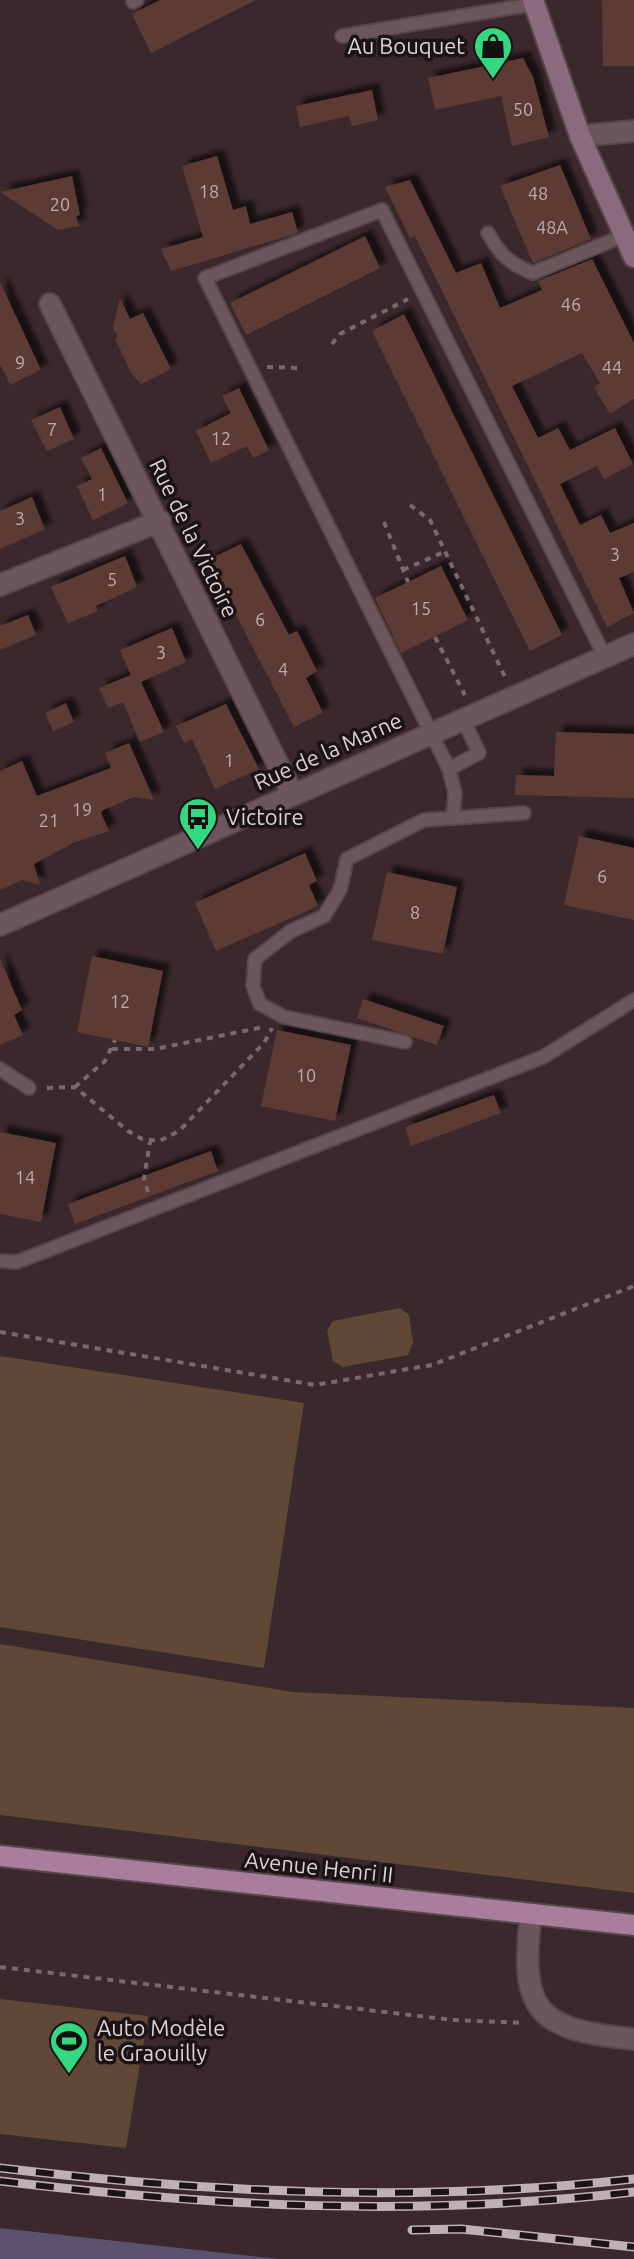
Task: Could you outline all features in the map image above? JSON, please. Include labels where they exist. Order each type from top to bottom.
[{"type":"main road","name":"Avenue Henri II","points":[[0,1856],[634,1925]]},
{"type":"street","points":[[534,2],[580,136],[634,257]]},
{"type":"street","points":[[580,136],[634,131]]},
{"type":"street","name":"Rue de la Victoire","points":[[50,304],[292,793]]},
{"type":"street","points":[[0,585],[160,521]]},
{"type":"street","name":"Rue de la Marne","points":[[0,925],[634,644]]},
{"type":"street","points":[[531,1914],[529,1993],[545,2016],[571,2031],[634,2039]]},
{"type":"lane","points":[[342,36],[534,2]]},
{"type":"lane","points":[[453,818],[455,793],[449,769],[205,278],[382,210],[605,657]]},
{"type":"lane","points":[[488,233],[499,254],[512,265],[533,273],[623,236]]},
{"type":"lane","points":[[449,769],[479,753],[468,715]]},
{"type":"lane","points":[[405,1042],[284,1017],[260,1004],[253,986],[255,959],[291,931],[324,916],[340,890],[347,859],[424,820],[524,813]]},
{"type":"lane","points":[[0,1261],[17,1262],[543,1057],[634,1000]]},
{"type":"lane","points":[[0,1069],[29,1088]]},
{"type":"path","points":[[332,344],[340,334],[423,291]]},
{"type":"path","points":[[249,367],[301,368]]},
{"type":"path","points":[[410,505],[430,520],[514,695]]},
{"type":"path","points":[[384,522],[408,582]]},
{"type":"path","points":[[403,570],[446,551]]},
{"type":"path","points":[[435,637],[468,715]]},
{"type":"path","points":[[75,1087],[128,1131],[150,1141],[170,1137],[264,1043],[274,1024],[155,1049],[112,1049]]},
{"type":"path","points":[[29,1088],[75,1087],[105,1061],[115,1040]]},
{"type":"path","points":[[150,1141],[144,1178],[154,1209]]},
{"type":"path","points":[[0,1332],[315,1385],[432,1365],[634,1286]]},
{"type":"path","points":[[0,1967],[453,2020],[515,2025],[545,2016]]},
{"type":"shaded area","points":[[400,1308],[409,1315],[413,1343],[408,1355],[343,1367],[333,1361],[327,1330],[333,1321]]},
{"type":"shaded area","points":[[0,1356],[304,1403],[264,1668],[0,1627]]},
{"type":"shaded area","points":[[0,1644],[293,1692],[634,1708],[634,1893],[0,1815]]},
{"type":"shaded area","name":"Auto Modèle le Graouilly","points":[[0,1999],[148,2016],[126,2148],[0,2134]]},
{"type":"shaded area","points":[[0,2228],[279,2259],[0,2259]]},
{"type":"building","points":[[160,0],[256,0],[151,53],[132,14]]},
{"type":"building","points":[[602,0],[634,0],[634,66],[603,66]]},
{"type":"building","points":[[523,58],[533,77],[549,137],[512,146],[501,96],[435,110],[428,78]]},
{"type":"building","points":[[372,90],[378,120],[352,126],[349,116],[300,127],[296,106]]},
{"type":"building","points":[[217,156],[233,210],[246,206],[250,224],[292,212],[298,233],[171,271],[161,249],[203,237],[182,166]]},
{"type":"building","points":[[560,165],[591,239],[533,263],[500,186]]},
{"type":"building","points":[[72,176],[80,215],[76,216],[79,226],[58,230],[0,192]]},
{"type":"building","points":[[410,180],[456,273],[481,263],[500,308],[542,290],[538,281],[592,259],[634,343],[634,399],[610,414],[594,387],[600,383],[582,353],[512,386],[538,438],[558,428],[570,450],[615,428],[633,464],[604,479],[597,466],[560,484],[580,525],[601,515],[610,533],[634,523],[634,572],[619,578],[634,613],[607,627],[415,236],[410,238],[385,187]]},
{"type":"building","points":[[365,236],[380,268],[246,335],[230,303]]},
{"type":"building","points":[[0,282],[41,370],[10,385],[0,364]]},
{"type":"building","points":[[120,298],[130,319],[143,313],[171,369],[141,384],[132,374],[115,339],[118,337],[113,327]]},
{"type":"building","points":[[404,314],[562,635],[530,651],[372,331]]},
{"type":"building","points":[[239,388],[269,450],[253,458],[247,446],[211,463],[196,431],[231,413],[222,396]]},
{"type":"building","points":[[60,407],[74,439],[47,451],[31,420]]},
{"type":"building","points":[[101,448],[128,503],[93,520],[77,486],[92,479],[81,458]]},
{"type":"building","points":[[32,497],[45,529],[0,549],[0,511]]},
{"type":"building","points":[[241,544],[289,635],[297,631],[317,671],[306,678],[323,713],[294,727],[208,560]]},
{"type":"building","points":[[125,556],[137,587],[96,606],[98,611],[68,623],[51,587]]},
{"type":"building","points":[[441,566],[468,620],[401,653],[375,598]]},
{"type":"building","points":[[28,615],[36,635],[0,650],[0,626]]},
{"type":"building","points":[[172,628],[186,662],[141,682],[164,732],[140,742],[123,702],[108,708],[99,688],[131,675],[120,650]]},
{"type":"building","points":[[66,703],[74,722],[53,731],[45,713]]},
{"type":"building","points":[[226,704],[259,769],[215,789],[192,739],[184,743],[176,726]]},
{"type":"building","points":[[556,732],[634,734],[634,798],[515,795],[516,775],[554,776]]},
{"type":"building","points":[[129,743],[154,800],[134,797],[103,810],[101,813],[109,831],[75,842],[34,864],[40,885],[22,880],[0,890],[0,771],[22,761],[37,796],[108,769],[111,767],[105,753]]},
{"type":"building","points":[[579,836],[634,848],[634,920],[564,905]]},
{"type":"building","points":[[305,853],[317,881],[309,885],[318,906],[216,951],[195,903]]},
{"type":"building","points":[[387,872],[457,887],[443,954],[372,940]]},
{"type":"building","points":[[92,956],[163,971],[148,1047],[77,1032]]},
{"type":"building","points":[[0,959],[22,1010],[14,1015],[23,1035],[0,1045]]},
{"type":"building","points":[[363,999],[444,1026],[437,1045],[357,1018]]},
{"type":"building","points":[[277,1030],[351,1045],[335,1121],[261,1106]]},
{"type":"building","points":[[494,1095],[501,1113],[411,1146],[405,1127]]},
{"type":"building","points":[[0,1132],[56,1143],[41,1222],[0,1214]]},
{"type":"building","points":[[211,1151],[218,1171],[75,1224],[68,1204]]},
{"type":"railway","points":[[0,2168],[159,2184],[317,2192],[475,2191],[634,2179]]},
{"type":"railway","points":[[0,2181],[160,2197],[317,2206],[473,2204],[634,2192]]},
{"type":"railway","points":[[412,2230],[461,2229],[634,2247]]},
{"type":"place","name":"Au Bouquet","points":[[493,80]]},
{"type":"place","name":"Victoire","points":[[198,851]]},
{"type":"place","name":"Auto Modèle le Graouilly","points":[[69,2075]]}]
